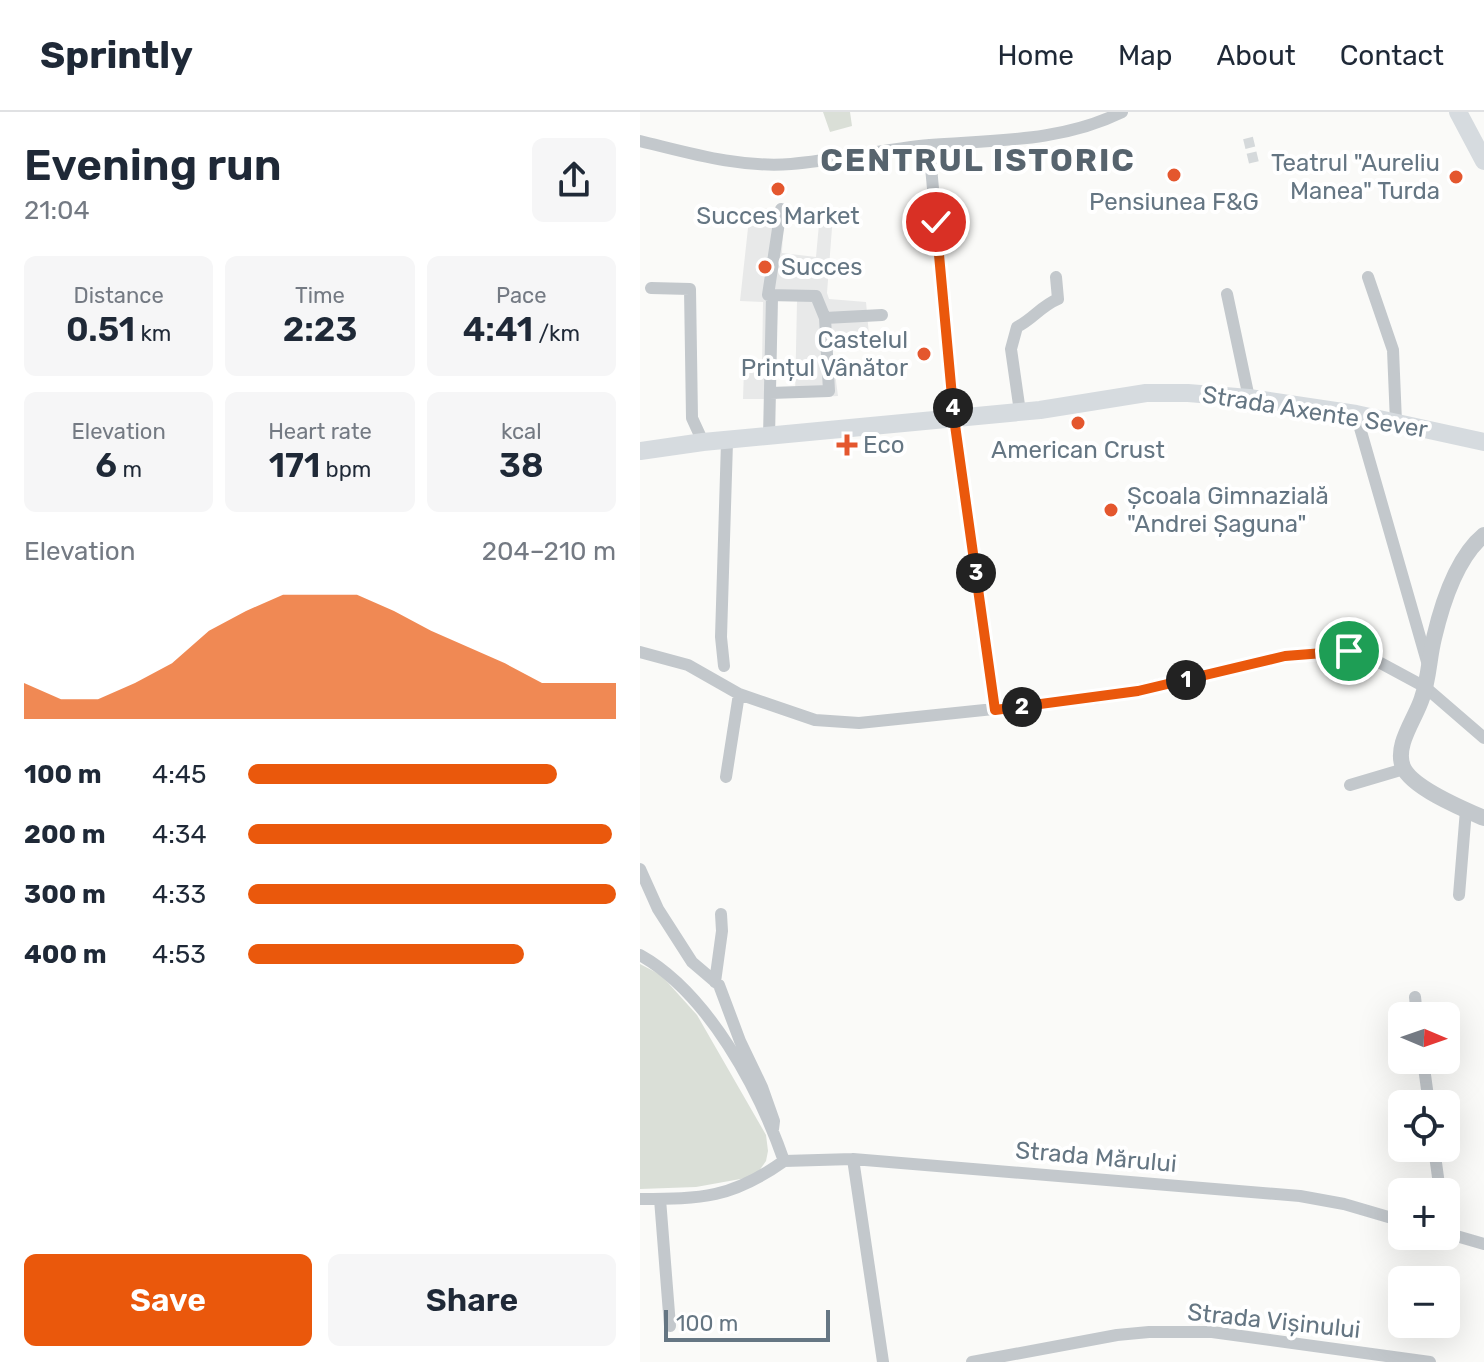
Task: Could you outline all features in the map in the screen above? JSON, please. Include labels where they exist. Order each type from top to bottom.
[{"type":"main road","points":[[1458,112],[1484,161]]},
{"type":"main road","name":"Strada Axente Sever","points":[[640,451],[703,442],[1020,412],[1146,393],[1249,398],[1356,414],[1484,442]]},
{"type":"street","points":[[640,141],[713,160],[789,164],[929,145],[1037,137],[1066,132],[1122,112]]},
{"type":"street","points":[[929,145],[954,418],[995,710]]},
{"type":"street","points":[[770,393],[829,391],[825,318],[816,296],[768,295],[781,209]]},
{"type":"street","points":[[1020,412],[1011,349],[1017,327],[1030,320],[1043,306],[1058,299],[1056,277]]},
{"type":"street","points":[[1368,277],[1393,350],[1396,422]]},
{"type":"street","points":[[651,288],[690,289],[692,418],[703,442]]},
{"type":"street","points":[[1227,294],[1249,398]]},
{"type":"street","points":[[769,437],[772,295]]},
{"type":"street","points":[[825,318],[882,315]]},
{"type":"street","points":[[1356,414],[1428,668]]},
{"type":"street","points":[[724,666],[721,637],[727,442]]},
{"type":"street","points":[[1484,535],[1473,545],[1450,588],[1434,638],[1425,687],[1402,751],[1401,762],[1417,783],[1484,818]]},
{"type":"street","points":[[640,652],[688,665],[739,694],[829,723],[859,723],[1125,694],[1285,656],[1349,651],[1375,660],[1425,687],[1484,738]]},
{"type":"street","points":[[726,777],[739,694]]},
{"type":"street","points":[[1350,785],[1404,769]]},
{"type":"street","points":[[1459,895],[1466,810]]},
{"type":"street","points":[[640,869],[658,909],[692,962],[719,985],[740,1041],[762,1087],[774,1121],[773,1129]]},
{"type":"street","points":[[715,982],[722,931],[721,914]]},
{"type":"street","points":[[640,955],[664,969],[699,1003],[730,1050],[773,1129],[784,1161],[758,1180],[739,1188],[690,1199],[640,1199]]},
{"type":"street","points":[[1415,997],[1416,1002]]},
{"type":"street","points":[[853,1159],[883,1362]]},
{"type":"street","name":"Strada Mărului","points":[[784,1161],[853,1159],[1300,1196],[1388,1217]]},
{"type":"street","points":[[660,1199],[670,1326]]},
{"type":"street","points":[[1460,1237],[1484,1244]]},
{"type":"street","name":"Strada Vișinului","points":[[972,1362],[1117,1335],[1212,1332],[1430,1362]]},
{"type":"shaded area","points":[[823,112],[850,112],[852,126],[830,132]]},
{"type":"shaded area","points":[[766,208],[784,210],[782,253],[816,257],[820,213],[833,215],[827,293],[829,299],[866,302],[869,335],[831,342],[838,396],[795,398],[797,301],[778,301],[777,399],[743,399],[744,369],[746,366],[762,366],[763,302],[740,301],[749,219],[763,220]]},
{"type":"shaded area","points":[[640,964],[661,975],[697,1015],[766,1135],[766,1161],[759,1171],[746,1178],[696,1187],[640,1189]]},
{"type":"tunnel","points":[[1248,138],[1255,167]]},
{"type":"place","name":"Pensiunea F&G","points":[[1174,175]]},
{"type":"place","name":"Teatrul \"Aureliu Manea\" Turda","points":[[1456,177]]},
{"type":"place","name":"Succes Market","points":[[778,189]]},
{"type":"place","name":"Succes","points":[[765,267]]},
{"type":"place","name":"Castelul Prințul Vânător","points":[[924,354]]},
{"type":"place","name":"American Crust","points":[[1078,423]]},
{"type":"place","name":"Eco","points":[[847,445]]},
{"type":"place","name":"Școala Gimnazială \"Andrei Șaguna\"","points":[[1111,510]]},
{"type":"district","name":"CENTRUL ISTORIC","points":[[978,160]]},
{"type":"route","points":[[936,222],[954,418],[995,710],[1138,691],[1285,656],[1349,651]]}]
